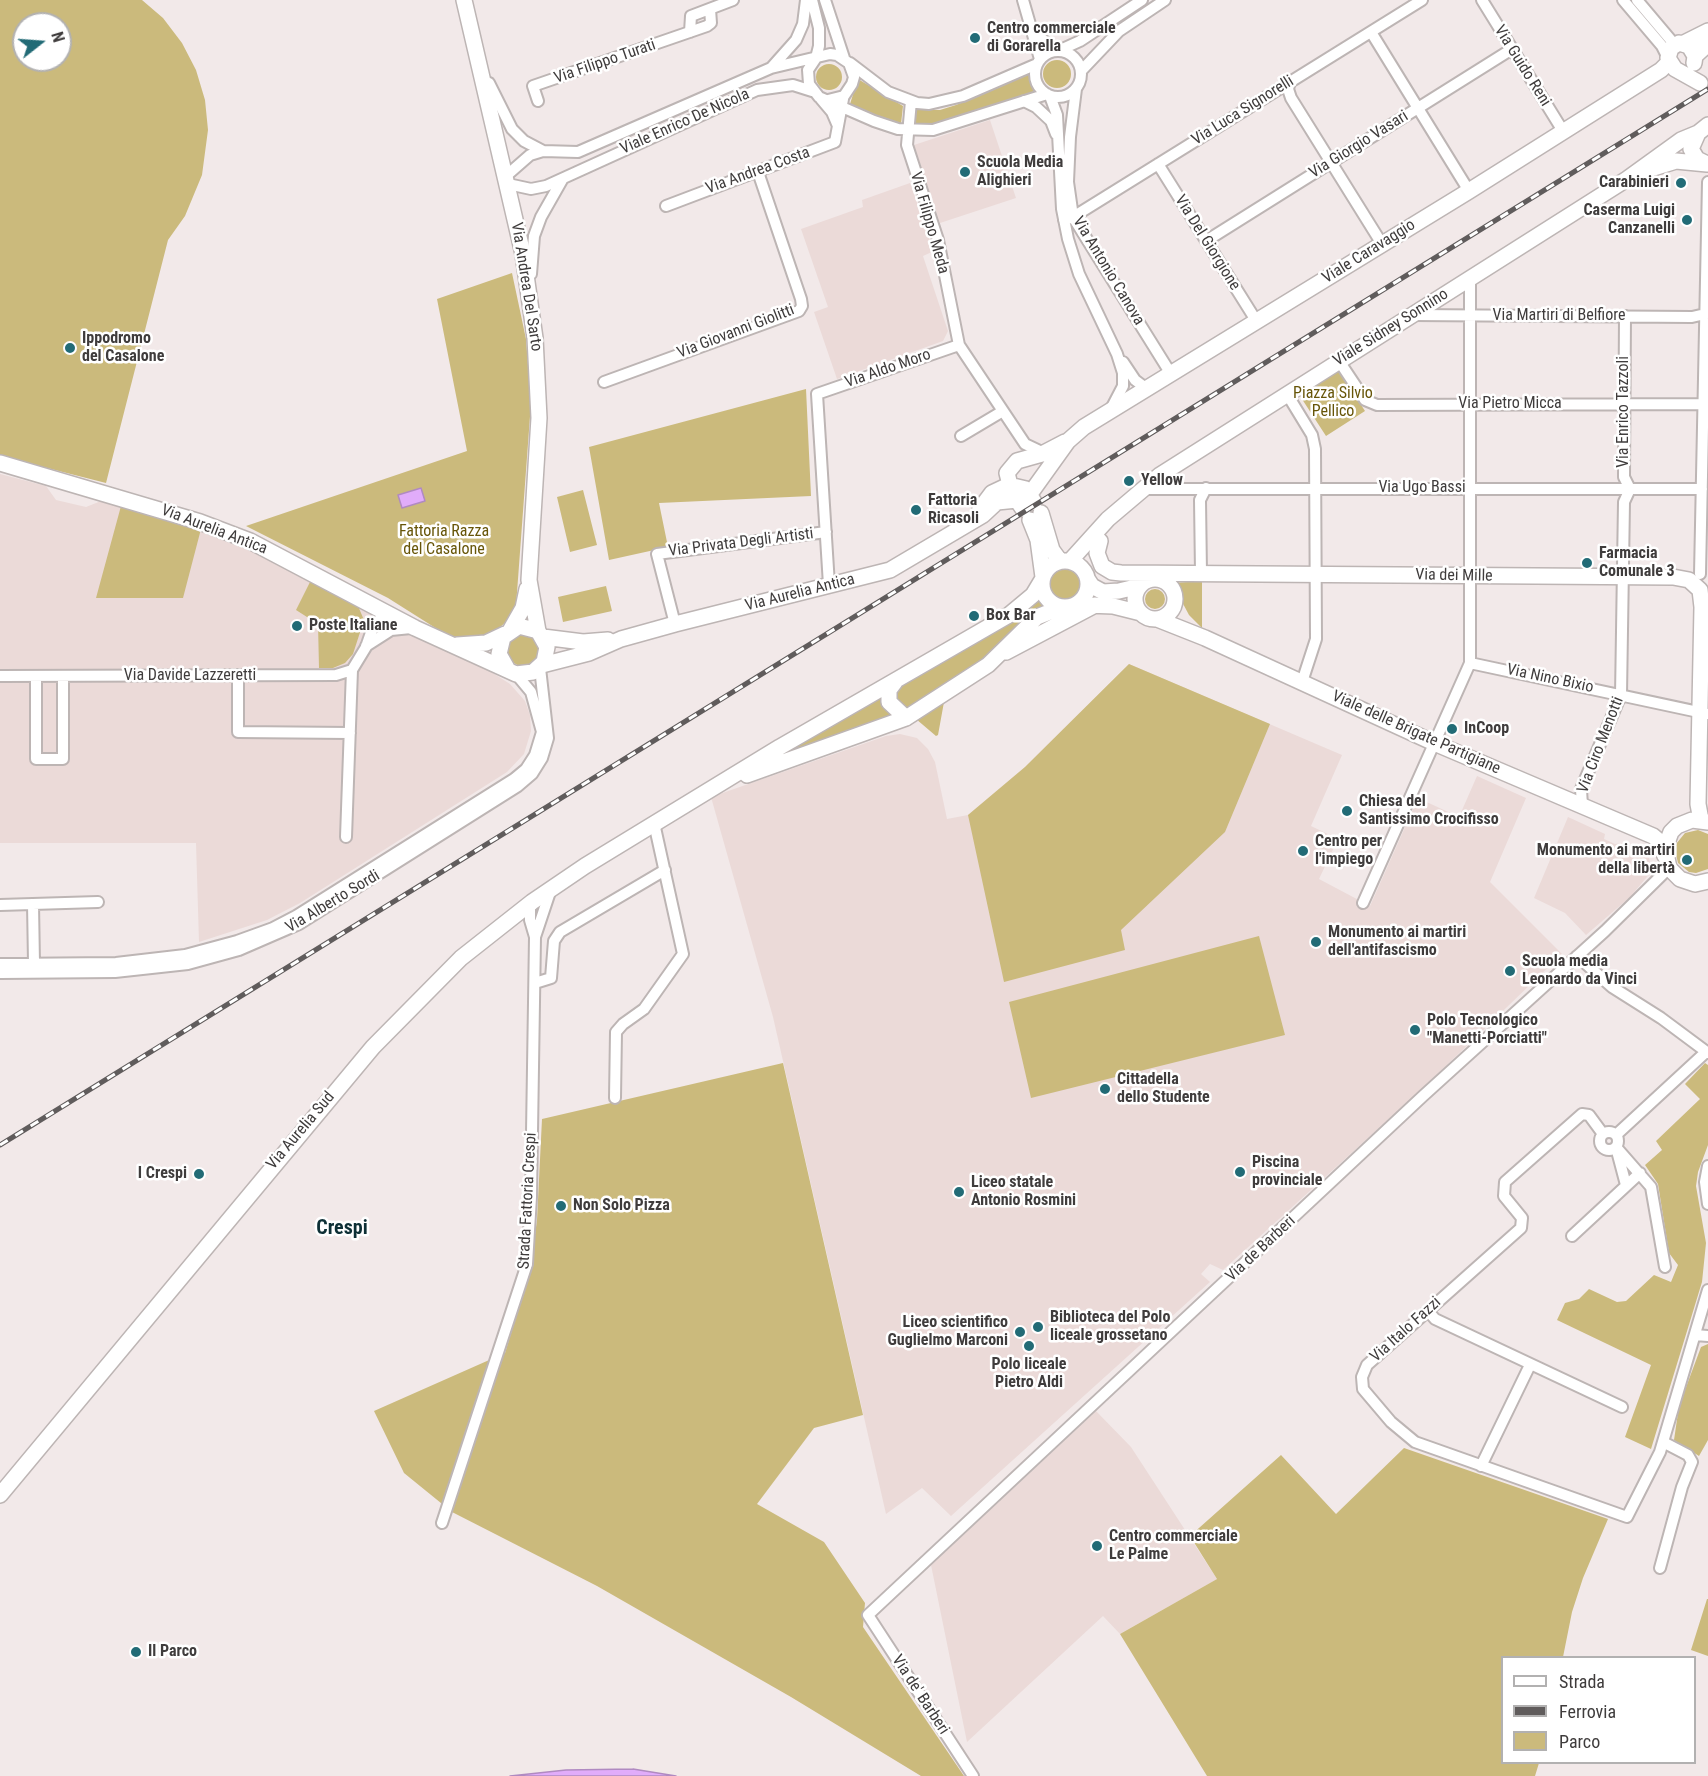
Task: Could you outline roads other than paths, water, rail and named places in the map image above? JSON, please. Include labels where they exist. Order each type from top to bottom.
[{"type":"main road","name":"Via Andrea Del Sarto","points":[[464,0],[507,180],[530,296],[538,376],[539,418],[529,580],[523,608],[508,631]]},
{"type":"main road","name":"Viale Caravaggio","points":[[1017,461],[1044,453],[1068,441],[1109,412],[1661,70],[1675,56],[1708,31]]},
{"type":"main road","name":"Viale Caravaggio","points":[[1675,56],[1690,67],[1708,44]]},
{"type":"main road","points":[[1675,56],[1700,83],[1708,97]]},
{"type":"main road","points":[[1695,58],[1700,83]]},
{"type":"main road","points":[[1706,127],[1691,149],[1697,159],[1708,164]]},
{"type":"main road","name":"Viale Sidney Sonnino","points":[[1065,561],[1078,556],[1084,545],[1142,489],[1203,446],[1627,178],[1681,140],[1706,127]]},
{"type":"main road","name":"Viale Sidney Sonnino","points":[[1627,178],[1677,160],[1708,164]]},
{"type":"main road","name":"Viale Caravaggio","points":[[1029,506],[1068,441]]},
{"type":"main road","points":[[1017,461],[1007,472],[1009,485],[1018,485],[1029,506],[1063,549],[1084,545]]},
{"type":"main road","name":"Via Aurelia Antica","points":[[0,464],[206,524],[250,541],[447,644],[512,672],[526,675],[541,667],[590,653],[621,639],[890,570],[970,523],[998,502],[1029,506]]},
{"type":"main road","name":"Via Aurelia Antica","points":[[970,523],[992,493],[1009,485]]},
{"type":"main road","name":"Viale Sidney Sonnino","points":[[1087,577],[1088,561],[1128,502]]},
{"type":"main road","points":[[1029,506],[1038,540],[1043,591],[1048,600],[1068,606],[1086,595],[1087,577]]},
{"type":"main road","points":[[1047,529],[1053,550],[1065,561],[1078,564],[1092,586],[1103,592],[1140,586],[1149,580],[1164,581],[1171,588],[1174,602],[1184,619],[1201,636]]},
{"type":"main road","points":[[1100,541],[1098,559],[1102,566],[1112,572],[1199,573]]},
{"type":"main road","points":[[710,790],[1009,615],[1033,595],[1052,565],[1065,561]]},
{"type":"main road","name":"Via dei Mille","points":[[1164,581],[1199,573],[1673,577]]},
{"type":"main road","points":[[1673,577],[1694,583],[1701,597],[1704,713],[1698,804],[1704,821],[1692,820],[1677,826],[1667,840],[1667,862],[1674,874],[1688,883],[1706,883]]},
{"type":"main road","name":"Via Andrea Del Sarto","points":[[529,580],[540,634]]},
{"type":"main road","points":[[1140,586],[1136,603],[1141,613]]},
{"type":"main road","points":[[998,656],[1028,623],[1045,612],[1068,606],[1113,606],[1157,619],[1169,613],[1174,602]]},
{"type":"main road","points":[[710,790],[906,718],[960,684],[998,656],[1095,606]]},
{"type":"main road","name":"Viale delle Brigate Partigiane","points":[[1157,619],[1302,681],[1432,742],[1653,836],[1659,841],[1667,862]]},
{"type":"main road","name":"Via Aurelia Antica","points":[[447,644],[479,645],[523,626],[540,634],[583,642],[621,639]]},
{"type":"main road","points":[[508,631],[499,643],[499,654],[512,672]]},
{"type":"main road","points":[[540,634],[547,651],[541,667]]},
{"type":"main road","points":[[895,682],[888,695],[889,702],[906,718]]},
{"type":"main road","name":"Via Aurelia Sud","points":[[0,1495],[373,1047],[461,958],[523,917],[532,902],[552,887],[710,790]]},
{"type":"street","points":[[690,32],[691,16],[734,0]]},
{"type":"street","name":"Viale Enrico De Nicola","points":[[771,68],[795,40],[803,24],[806,0]]},
{"type":"street","points":[[812,0],[820,38],[816,58],[811,64],[807,77],[832,112],[838,126]]},
{"type":"street","points":[[825,0],[854,77],[843,101],[874,121],[908,130],[943,127],[1024,101],[1048,95],[1064,96],[1076,89],[1081,71],[1119,31],[1165,0]]},
{"type":"street","points":[[1023,0],[1034,31],[1039,62],[1035,77],[1041,90],[1048,95]]},
{"type":"street","points":[[846,60],[888,92],[910,101],[929,104],[963,96],[1039,62],[1080,41],[1142,0]]},
{"type":"street","name":"Via Luca Signorelli","points":[[1069,218],[1422,0]]},
{"type":"street","name":"Via Guido Reni","points":[[1482,0],[1563,131]]},
{"type":"street","points":[[1623,0],[1662,46],[1675,56]]},
{"type":"street","points":[[1637,0],[1675,56]]},
{"type":"street","name":"Via Filippo Turati","points":[[538,101],[534,87],[711,23],[710,9]]},
{"type":"street","points":[[1034,31],[1057,51],[1071,55],[1081,71]]},
{"type":"street","points":[[1371,32],[1469,191]]},
{"type":"street","name":"Via Giorgio Vasari","points":[[1206,241],[1512,49]]},
{"type":"street","name":"Viale Enrico De Nicola","points":[[543,151],[578,152],[771,68],[830,54],[846,60]]},
{"type":"street","points":[[480,64],[512,129],[524,141],[543,151]]},
{"type":"street","points":[[1290,82],[1288,89],[1291,98],[1382,244]]},
{"type":"street","name":"Viale Enrico De Nicola","points":[[507,180],[531,189],[563,179],[757,90],[793,86],[820,96],[843,101]]},
{"type":"street","name":"Via Antonio Canova","points":[[1076,89],[1070,136],[1069,218],[1171,374]]},
{"type":"street","name":"Via Antonio Canova","points":[[1048,95],[1058,115],[1059,178],[1069,218],[1078,274],[1117,354],[1123,373],[1123,386],[1109,412]]},
{"type":"street","name":"Via Andrea Costa","points":[[666,206],[835,142],[843,101]]},
{"type":"street","name":"Via Filippo Meda","points":[[910,101],[909,152],[938,240],[959,345]]},
{"type":"street","points":[[1024,101],[1036,107],[1051,121],[1059,140]]},
{"type":"street","points":[[507,180],[530,155],[543,151]]},
{"type":"street","name":"Via Del Giorgione","points":[[1158,164],[1257,322]]},
{"type":"street","name":"Via Giovanni Giolitti","points":[[604,382],[799,311],[802,306],[801,299],[758,172]]},
{"type":"street","points":[[530,296],[534,236],[541,217],[563,179]]},
{"type":"street","points":[[1704,575],[1702,489],[1705,433],[1703,404],[1708,182]]},
{"type":"street","points":[[1363,903],[1432,742],[1470,663],[1470,277]]},
{"type":"street","name":"Via Martiri di Belfiore","points":[[1412,315],[1692,317],[1705,314]]},
{"type":"street","name":"Via Enrico Tazzoli","points":[[1624,577],[1624,502],[1629,489],[1624,477],[1625,316]]},
{"type":"street","points":[[959,345],[1018,434],[1029,447],[1044,453]]},
{"type":"street","name":"Via Aldo Moro","points":[[825,532],[817,394],[959,345]]},
{"type":"street","name":"Via Antonio Canova","points":[[1117,354],[1136,380],[1147,389]]},
{"type":"street","name":"Via Pietro Micca","points":[[1339,361],[1363,397],[1370,403],[1703,404]]},
{"type":"street","points":[[1287,394],[1312,435],[1315,488],[1316,639],[1302,681]]},
{"type":"street","points":[[961,436],[1003,411]]},
{"type":"street","points":[[1017,461],[1018,434]]},
{"type":"street","points":[[1199,573],[1200,500],[1206,488]]},
{"type":"street","name":"Via Ugo Bassi","points":[[1142,489],[1702,489]]},
{"type":"street","points":[[825,532],[829,585]]},
{"type":"street","name":"Via Privata Degli Artisti","points":[[675,624],[657,554],[825,532]]},
{"type":"street","name":"Via dei Mille","points":[[1673,577],[1704,575]]},
{"type":"street","name":"Via Ciro Menotti","points":[[1582,806],[1581,789],[1621,694],[1624,577]]},
{"type":"street","points":[[346,837],[352,670],[366,646],[374,624],[370,604]]},
{"type":"street","points":[[374,624],[388,613]]},
{"type":"street","points":[[382,634],[388,613]]},
{"type":"street","points":[[366,646],[382,634],[398,628],[415,628]]},
{"type":"street","name":"Via Nino Bixio","points":[[1470,663],[1704,713]]},
{"type":"street","name":"Via Alberto Sordi","points":[[0,973],[115,972],[188,964],[239,950],[299,924],[518,786],[532,774],[542,758],[548,738],[541,667]]},
{"type":"street","name":"Via Davide Lazzeretti","points":[[0,676],[336,675],[352,670]]},
{"type":"street","name":"Via Alberto Sordi","points":[[0,964],[116,963],[185,955],[273,928],[330,896],[514,779],[526,769],[538,748],[541,726],[531,692],[512,672]]},
{"type":"street","points":[[238,675],[238,732],[350,733]]},
{"type":"street","points":[[36,676],[36,759],[63,759],[63,676]]},
{"type":"street","points":[[615,1098],[616,1032],[644,1009],[683,954],[654,823]]},
{"type":"street","name":"Via de Barberi","points":[[868,1615],[1421,1093],[1577,956],[1655,883],[1667,862]]},
{"type":"street","points":[[535,983],[551,978],[554,941],[560,932],[665,870]]},
{"type":"street","name":"Strada Fattoria Crespi","points":[[442,1523],[527,1264],[531,1187],[535,937],[552,887]]},
{"type":"street","points":[[0,905],[98,902]]},
{"type":"street","points":[[532,902],[538,907],[541,915]]},
{"type":"street","points":[[33,904],[34,963]]},
{"type":"street","name":"Strada Fattoria Crespi","points":[[523,917],[535,937]]},
{"type":"street","points":[[1577,956],[1611,987],[1661,1017],[1707,1053],[1616,1135]]},
{"type":"street","name":"Via Italo Fazzi","points":[[1603,1134],[1591,1117],[1582,1114],[1505,1182],[1504,1196],[1522,1218],[1523,1226],[1367,1365],[1362,1377],[1363,1389],[1391,1422],[1415,1442],[1627,1517],[1663,1442]]},
{"type":"street","points":[[1616,1135],[1608,1132],[1600,1139],[1602,1148],[1611,1150],[1616,1147]]},
{"type":"street","points":[[1616,1135],[1618,1140],[1616,1147],[1626,1185]]},
{"type":"street","points":[[1616,1147],[1651,1187],[1665,1267]]},
{"type":"street","points":[[1708,1166],[1706,1182],[1708,1203]]},
{"type":"street","points":[[1572,1236],[1640,1173]]},
{"type":"street","points":[[1660,1568],[1682,1486],[1692,1462],[1688,1455],[1663,1442],[1708,1290]]},
{"type":"street","points":[[1428,1311],[1435,1319],[1622,1407]]},
{"type":"street","points":[[1695,1335],[1708,1336]]},
{"type":"street","points":[[1481,1466],[1530,1365]]},
{"type":"street","name":"Via de' Barberi","points":[[868,1615],[973,1776]]},
{"type":"railway","points":[[0,1145],[1708,89]]},
{"type":"place","name":"Centro commerciale di Gorarella","points":[[975,38]]},
{"type":"place","name":"Scuola Media Alighieri","points":[[965,172]]},
{"type":"place","name":"Carabinieri","points":[[1681,183]]},
{"type":"place","name":"Caserma Luigi Canzanelli","points":[[1687,220]]},
{"type":"place","name":"Ippodromo del Casalone","points":[[70,348]]},
{"type":"place","name":"Yellow","points":[[1129,481]]},
{"type":"place","name":"Fattoria Ricasoli","points":[[916,510]]},
{"type":"place","name":"Farmacia Comunale 3","points":[[1587,563]]},
{"type":"place","name":"Box Bar","points":[[974,616]]},
{"type":"place","name":"Poste Italiane","points":[[297,626]]},
{"type":"place","name":"InCoop","points":[[1452,729]]},
{"type":"place","name":"Chiesa del Santissimo Crocifisso","points":[[1347,811]]},
{"type":"place","name":"Centro per l'impiego","points":[[1303,851]]},
{"type":"place","name":"Monumento ai martiri della libertà","points":[[1687,860]]},
{"type":"place","name":"Monumento ai martiri dell'antifascismo","points":[[1316,942]]},
{"type":"place","name":"Scuola media Leonardo da Vinci","points":[[1510,971]]},
{"type":"place","name":"Polo Tecnologico \"Manetti-Porciatti\"","points":[[1415,1030]]},
{"type":"place","name":"Cittadella dello Studente","points":[[1105,1089]]},
{"type":"place","name":"Piscina provinciale","points":[[1240,1172]]},
{"type":"place","name":"I Crespi","points":[[199,1174]]},
{"type":"place","name":"Liceo statale Antonio Rosmini","points":[[959,1192]]},
{"type":"place","name":"Non Solo Pizza","points":[[561,1206]]},
{"type":"place","name":"Biblioteca del Polo liceale grossetano","points":[[1038,1327]]},
{"type":"place","name":"Liceo scientifico Guglielmo Marconi","points":[[1020,1332]]},
{"type":"place","name":"Polo liceale Pietro Aldi","points":[[1029,1346]]},
{"type":"place","name":"Centro commerciale Le Palme","points":[[1097,1546]]},
{"type":"place","name":"Il Parco","points":[[136,1652]]},
{"type":"district","name":"Crespi","points":[[342,1229]]},
{"type":"park label","name":"Piazza Silvio Pellico","points":[[1333,403]]},
{"type":"park label","name":"Fattoria Razza del Casalone","points":[[444,541]]}]
